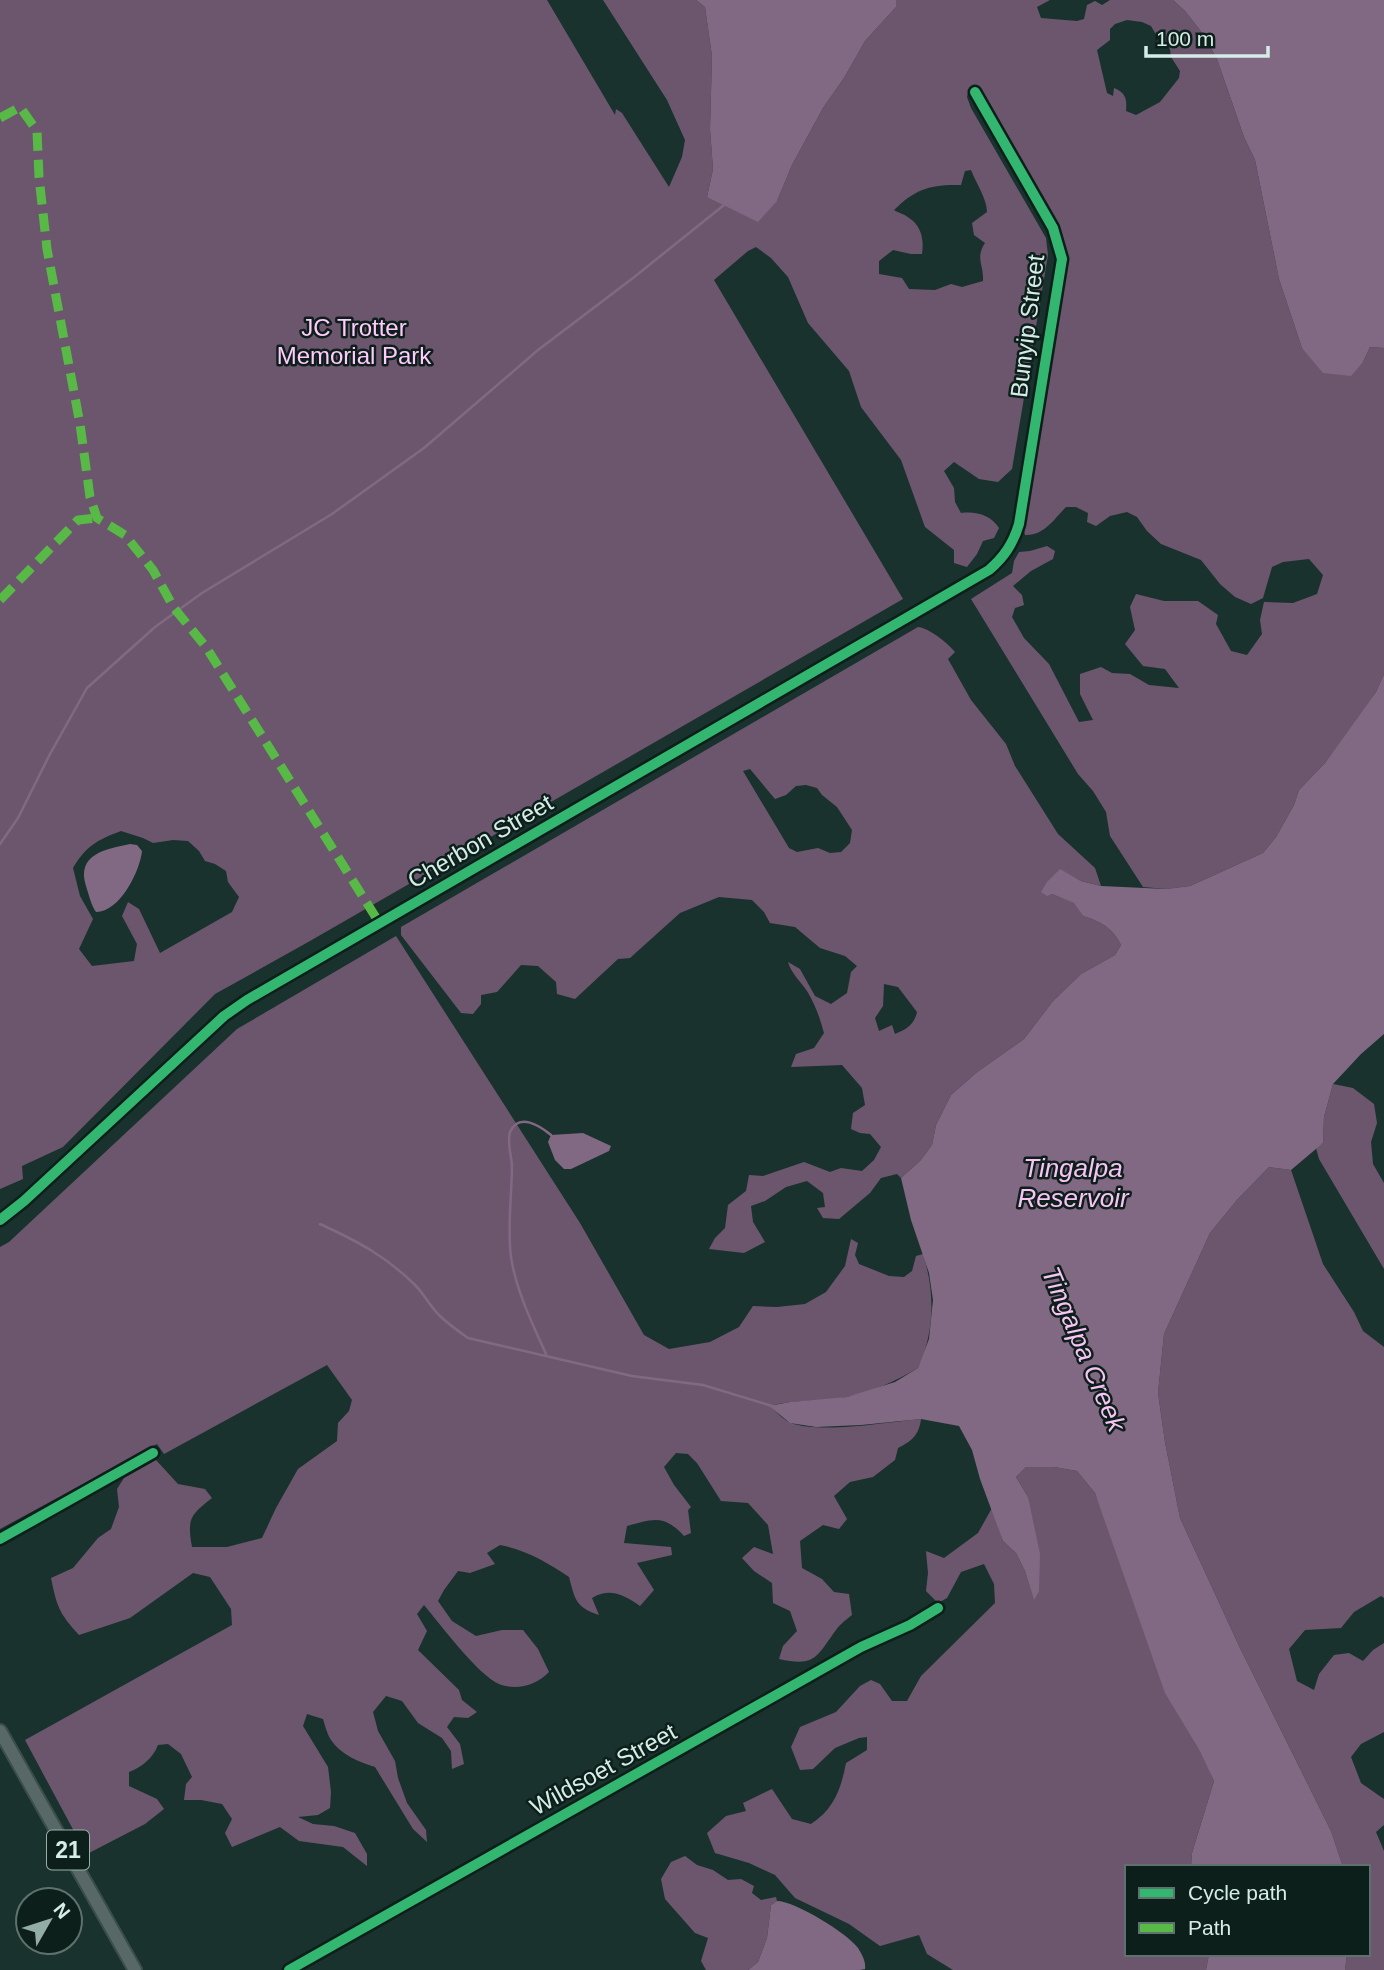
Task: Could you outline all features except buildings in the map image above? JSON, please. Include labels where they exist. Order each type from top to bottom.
[{"type":"highway","name":"21","points":[[0,1731],[135,1970]]},
{"type":"street","name":"Bunyip Street","points":[[975,92],[1054,228],[1062,259],[1019,524],[1013,542]]},
{"type":"street","name":"Cherbon Street","points":[[0,1220],[24,1201],[224,1016],[247,1000],[989,570],[1001,560],[1013,542]]},
{"type":"street","points":[[0,1539],[153,1453]]},
{"type":"street","name":"Wildsoet Street","points":[[289,1970],[849,1654],[939,1608]]},
{"type":"green space","name":"JC Trotter Memorial Park","points":[[0,0],[547,0],[615,115],[616,109],[622,113],[669,187],[682,157],[685,140],[667,100],[603,0],[696,0],[705,7],[712,56],[710,129],[713,169],[707,197],[777,201],[792,165],[823,108],[865,41],[896,7],[896,0],[1050,0],[1037,7],[1041,18],[1077,21],[1084,19],[1087,5],[1095,1],[1102,5],[1110,0],[1173,0],[1185,11],[1203,34],[1217,59],[1244,137],[1255,160],[1279,279],[1302,348],[1363,362],[1370,347],[1384,348],[1384,674],[1360,716],[1325,763],[1299,790],[1294,805],[1276,837],[1263,853],[1190,886],[1166,889],[1143,887],[1110,836],[1106,812],[1078,774],[971,599],[1012,573],[1019,552],[1047,546],[1055,551],[1053,559],[1031,571],[1013,586],[1022,595],[1024,605],[1015,608],[1012,617],[1024,638],[1049,664],[1079,722],[1093,720],[1080,694],[1080,674],[1101,667],[1112,673],[1130,674],[1149,685],[1179,688],[1165,669],[1143,666],[1125,644],[1135,630],[1130,607],[1136,594],[1164,601],[1198,601],[1218,615],[1216,624],[1231,651],[1247,655],[1262,634],[1260,620],[1264,602],[1293,603],[1317,594],[1323,575],[1309,559],[1283,562],[1272,567],[1263,598],[1251,604],[1235,597],[1220,584],[1201,560],[1161,544],[1137,517],[1127,512],[1110,516],[1096,526],[1087,522],[1088,513],[1076,507],[1066,507],[1043,530],[1025,535],[1023,525],[1065,253],[1055,225],[976,89],[968,92],[971,108],[1046,238],[1048,255],[1012,469],[998,482],[979,479],[954,462],[944,471],[954,488],[955,502],[961,513],[978,513],[992,520],[999,528],[994,538],[983,541],[967,567],[954,563],[954,550],[925,527],[901,460],[861,407],[849,371],[808,323],[788,277],[771,258],[756,247],[748,251],[714,280],[903,599],[215,994],[63,1147],[22,1166],[23,1179],[0,1189]],"holes":[[[1127,20],[1151,26],[1158,38],[1170,49],[1171,57],[1180,71],[1179,78],[1160,102],[1136,115],[1126,111],[1126,100],[1121,92],[1114,88],[1113,96],[1107,93],[1097,50],[1110,40],[1110,29]],[[971,170],[987,207],[987,212],[972,223],[974,235],[985,243],[980,257],[983,281],[962,287],[951,284],[935,290],[909,289],[902,278],[879,274],[879,261],[893,250],[922,254],[922,239],[917,225],[894,210],[924,189],[961,185],[965,171]],[[121,831],[153,843],[188,841],[205,861],[226,871],[228,882],[239,897],[232,912],[160,953],[139,909],[128,902],[122,916],[137,944],[134,961],[92,966],[79,949],[93,919],[80,896],[73,868],[83,854],[99,841]]]},
{"type":"green space","points":[[918,627],[938,636],[955,652],[948,659],[971,700],[1006,744],[1015,766],[1058,834],[1095,868],[1101,886],[1081,881],[1060,870],[1052,894],[1075,903],[1083,916],[1105,926],[1121,945],[1115,955],[1081,974],[1053,1001],[1024,1039],[976,1073],[951,1095],[936,1125],[932,1145],[920,1161],[901,1178],[897,1174],[881,1178],[870,1193],[839,1219],[823,1218],[817,1208],[825,1207],[823,1193],[807,1181],[786,1187],[765,1201],[751,1206],[753,1222],[765,1242],[744,1253],[709,1249],[725,1228],[728,1205],[746,1191],[749,1175],[763,1176],[804,1162],[830,1172],[841,1168],[862,1171],[874,1160],[881,1147],[870,1134],[851,1129],[853,1113],[865,1105],[862,1088],[842,1065],[791,1067],[796,1054],[814,1048],[824,1033],[807,991],[788,962],[800,969],[815,996],[831,1004],[847,993],[851,972],[857,966],[845,956],[820,948],[795,927],[770,923],[752,900],[719,897],[680,913],[630,958],[618,959],[575,999],[557,994],[556,982],[538,966],[521,965],[497,992],[481,995],[481,1004],[473,1014],[461,1013],[401,935],[401,927]],"holes":[[[750,769],[775,799],[786,795],[796,786],[817,788],[837,807],[852,830],[850,843],[841,852],[830,853],[818,848],[797,852],[789,848],[743,771]],[[884,984],[898,987],[917,1012],[909,1026],[895,1034],[892,1025],[879,1031],[875,1018],[883,1006]]]},
{"type":"green space","points":[[396,936],[580,1223],[644,1335],[669,1349],[710,1342],[739,1327],[753,1306],[805,1304],[826,1292],[845,1266],[851,1239],[858,1243],[855,1255],[859,1264],[889,1276],[904,1277],[912,1271],[916,1256],[923,1254],[930,1283],[931,1311],[928,1340],[918,1368],[884,1386],[856,1395],[770,1406],[788,1422],[804,1426],[837,1427],[921,1419],[919,1429],[911,1440],[898,1448],[895,1460],[873,1477],[850,1482],[834,1496],[847,1519],[839,1529],[823,1525],[800,1541],[802,1568],[822,1579],[834,1592],[849,1594],[852,1615],[839,1626],[814,1658],[801,1662],[779,1659],[783,1646],[797,1631],[790,1611],[773,1603],[772,1583],[754,1571],[742,1558],[754,1547],[773,1554],[768,1525],[748,1503],[721,1501],[697,1463],[688,1454],[676,1453],[664,1467],[691,1507],[688,1510],[691,1533],[684,1536],[670,1524],[658,1520],[627,1526],[624,1543],[671,1547],[672,1555],[637,1563],[654,1590],[640,1606],[623,1596],[605,1593],[592,1598],[599,1615],[591,1612],[577,1601],[569,1577],[519,1550],[500,1545],[487,1553],[495,1564],[470,1573],[458,1571],[444,1590],[438,1601],[452,1621],[476,1636],[502,1630],[523,1630],[538,1649],[549,1672],[539,1680],[519,1687],[499,1684],[481,1671],[424,1605],[417,1614],[427,1631],[418,1650],[459,1690],[462,1700],[477,1712],[468,1718],[454,1717],[447,1727],[460,1744],[464,1764],[452,1769],[451,1751],[442,1738],[418,1723],[402,1701],[386,1696],[373,1712],[378,1731],[395,1761],[407,1803],[426,1830],[427,1842],[413,1829],[375,1767],[345,1754],[330,1738],[323,1719],[307,1714],[303,1726],[328,1767],[330,1808],[318,1815],[298,1817],[313,1824],[334,1826],[355,1833],[367,1854],[367,1866],[343,1847],[299,1841],[280,1827],[232,1847],[225,1833],[232,1819],[222,1804],[184,1800],[186,1784],[192,1777],[181,1754],[168,1744],[158,1745],[146,1762],[129,1772],[129,1786],[157,1799],[164,1809],[145,1824],[89,1853],[83,1848],[25,1740],[232,1625],[231,1609],[210,1577],[193,1573],[130,1618],[79,1635],[60,1609],[51,1578],[73,1568],[98,1538],[111,1529],[119,1507],[117,1489],[124,1478],[156,1460],[178,1484],[205,1489],[212,1498],[192,1518],[192,1547],[227,1547],[262,1538],[298,1469],[337,1441],[338,1423],[349,1411],[352,1400],[327,1365],[164,1454],[157,1444],[0,1529],[0,1247],[9,1242],[237,1029]]},
{"type":"green space","points":[[1333,1084],[1353,1088],[1374,1104],[1377,1123],[1371,1142],[1373,1164],[1384,1183],[1384,1269],[1319,1159],[1316,1148],[1323,1143],[1324,1117]]},
{"type":"green space","points":[[1269,1167],[1291,1170],[1323,1264],[1363,1331],[1384,1347],[1384,1598],[1381,1596],[1354,1612],[1341,1628],[1305,1630],[1289,1649],[1297,1681],[1314,1690],[1319,1674],[1334,1655],[1349,1653],[1363,1661],[1384,1643],[1384,1732],[1361,1744],[1351,1757],[1361,1783],[1384,1799],[1384,1825],[1376,1832],[1384,1851],[1384,1970],[1345,1970],[1347,1956],[1370,1956],[1370,1865],[1342,1865],[1331,1831],[1240,1648],[1180,1518],[1165,1442],[1158,1393],[1164,1334],[1210,1233]]},
{"type":"green space","points":[[1026,1467],[1054,1467],[1077,1471],[1095,1493],[1214,1781],[1192,1853],[1191,1865],[1125,1865],[1125,1956],[1209,1956],[1206,1970],[953,1970],[927,1954],[919,1935],[880,1946],[849,1924],[795,1898],[775,1875],[749,1863],[715,1853],[707,1833],[726,1816],[746,1811],[743,1803],[772,1789],[792,1819],[811,1824],[819,1818],[835,1798],[846,1763],[867,1750],[867,1737],[835,1748],[813,1769],[800,1770],[791,1747],[800,1727],[836,1712],[860,1686],[871,1680],[880,1684],[892,1701],[907,1701],[921,1676],[995,1603],[994,1584],[984,1564],[961,1572],[947,1598],[938,1603],[926,1591],[926,1551],[944,1558],[978,1533],[992,1508],[1003,1541],[1016,1553],[1034,1599],[1028,1497],[1016,1477]]},
{"type":"green space","points":[[685,1856],[728,1880],[741,1879],[754,1886],[752,1893],[761,1900],[776,1897],[777,1901],[771,1905],[767,1938],[758,1962],[748,1970],[706,1970],[701,1961],[708,1938],[695,1933],[665,1899],[661,1879],[671,1862]]},
{"type":"water","points":[[696,0],[896,0],[896,7],[865,41],[823,108],[792,165],[777,201],[758,222],[707,197],[713,169],[710,129],[712,56],[705,7]]},
{"type":"water","points":[[1173,0],[1384,0],[1384,348],[1370,347],[1363,362],[1351,376],[1323,373],[1302,348],[1279,279],[1255,160],[1244,137],[1217,59],[1203,34]]},
{"type":"water","name":"Tingalpa Reservoir","points":[[1384,674],[1384,1034],[1333,1084],[1324,1117],[1323,1143],[1291,1170],[1269,1167],[1210,1233],[1164,1334],[1158,1393],[1180,1518],[1240,1648],[1331,1831],[1342,1865],[1191,1865],[1192,1853],[1214,1781],[1200,1751],[1165,1693],[1095,1493],[1077,1471],[1054,1467],[1026,1467],[1016,1477],[1028,1497],[1040,1554],[1039,1591],[1034,1600],[1016,1553],[1003,1541],[972,1450],[959,1426],[921,1419],[816,1427],[790,1423],[769,1406],[847,1397],[895,1382],[918,1368],[929,1339],[933,1300],[929,1273],[911,1220],[901,1178],[920,1161],[932,1145],[936,1125],[951,1095],[976,1073],[1024,1039],[1053,1001],[1081,974],[1115,955],[1121,945],[1110,930],[1083,916],[1074,903],[1041,892],[1047,882],[1060,869],[1081,881],[1101,886],[1166,889],[1190,886],[1263,853],[1276,837],[1294,805],[1299,790],[1325,763],[1376,692]]},
{"type":"water","points":[[130,844],[137,845],[142,851],[133,879],[121,898],[105,910],[96,912],[86,886],[85,867],[95,855]]},
{"type":"water","points":[[583,1133],[611,1146],[609,1151],[571,1169],[564,1169],[555,1160],[548,1142],[551,1135]]},
{"type":"water","points":[[777,1901],[808,1912],[843,1934],[858,1948],[865,1969],[748,1970],[758,1962],[767,1938],[771,1905]]},
{"type":"water","points":[[1209,1956],[1347,1956],[1345,1970],[1206,1970]]},
{"type":"waterway","points":[[0,844],[18,818],[87,688],[155,627],[202,593],[332,514],[424,448],[538,350],[724,205]]},
{"type":"waterway","points":[[546,1354],[513,1269],[510,1245],[512,1165],[509,1140],[514,1126],[524,1122],[536,1125],[551,1135]]},
{"type":"waterway","points":[[320,1224],[382,1257],[415,1285],[439,1315],[468,1338],[632,1376],[703,1385],[772,1406]]},
{"type":"marked path","points":[[0,118],[20,107],[37,131],[47,249],[80,424],[90,497],[97,518],[125,535],[153,570],[174,608],[206,647],[380,924]]},
{"type":"marked path","points":[[0,600],[78,520],[97,518]]},
{"type":"cycle path","points":[[0,1220],[24,1201],[224,1016],[247,1000],[989,570],[999,560],[1011,544],[1019,524],[1062,259],[1053,228],[975,92]]},
{"type":"cycle path","points":[[0,1539],[153,1453]]},
{"type":"cycle path","points":[[289,1970],[861,1647],[910,1625],[938,1608]]},
{"type":"water label","name":"Tingalpa Creek","points":[[1084,1349]]}]
